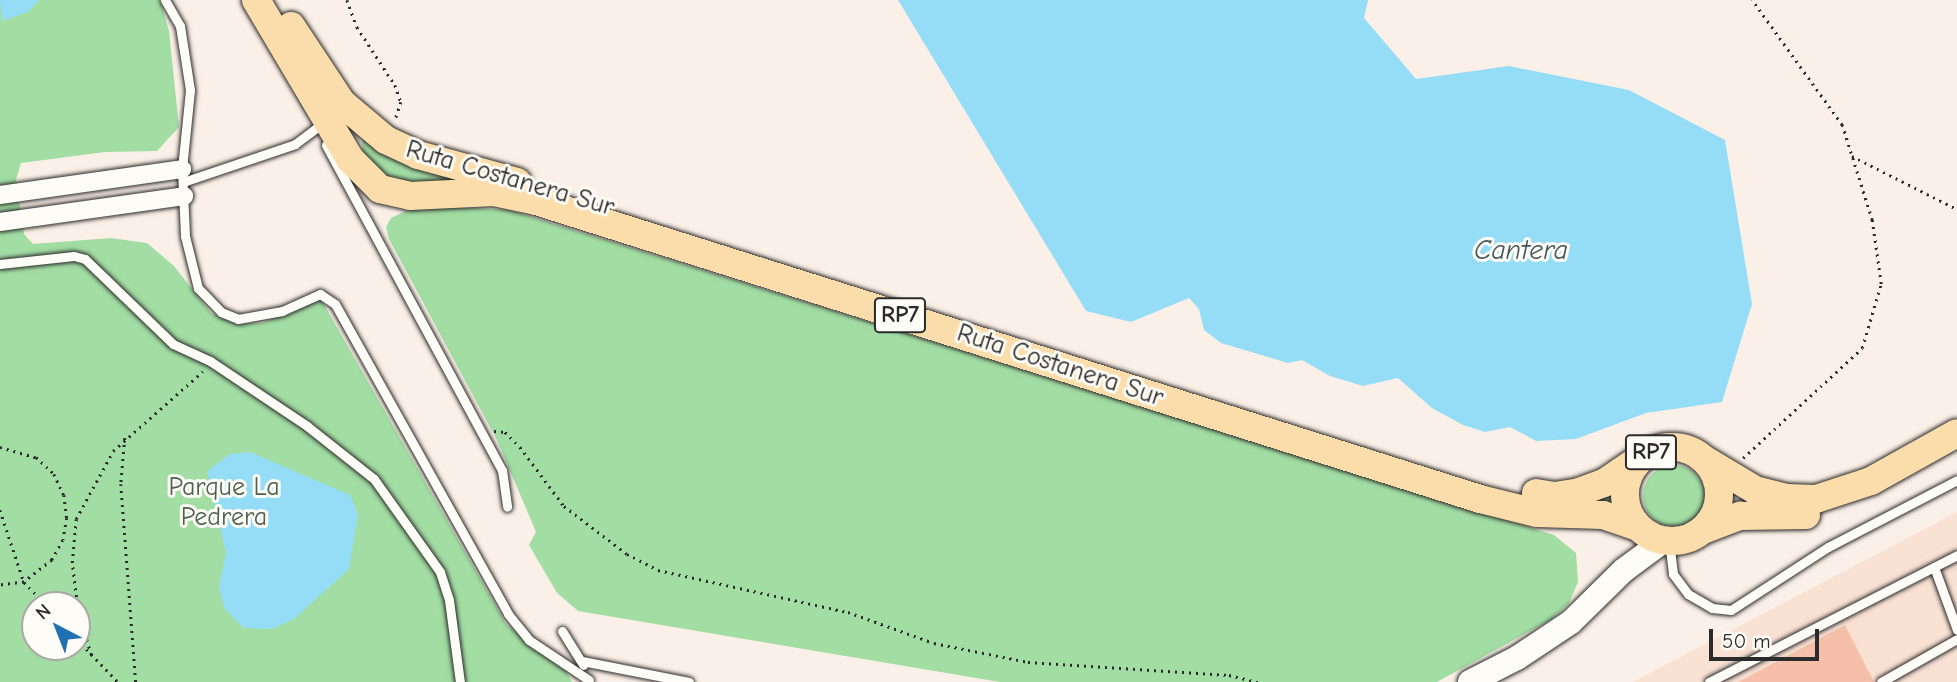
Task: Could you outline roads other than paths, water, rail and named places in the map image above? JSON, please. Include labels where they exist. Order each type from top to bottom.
[{"type":"main road","name":"Ruta Costanera Sur","points":[[256,0],[367,180],[392,194],[484,192],[533,200],[1480,499],[1537,513],[1603,515],[1652,534]]},
{"type":"main road","name":"Ruta Costanera Sur","points":[[276,0],[328,117],[418,155],[591,202],[1492,486],[1555,496],[1579,492],[1604,483],[1645,455],[1675,447],[1787,498],[1816,499],[1871,481],[1957,433]]},
{"type":"main road","points":[[1652,534],[1703,530],[1740,516],[1849,511],[1957,454]]},
{"type":"main road","name":"RP7","points":[[1645,455],[1630,473],[1624,495],[1652,534]]},
{"type":"main road","name":"RP7","points":[[1703,530],[1713,517],[1718,487],[1714,467]]},
{"type":"street","points":[[0,195],[183,182]]},
{"type":"street","points":[[0,222],[183,182]]},
{"type":"street","points":[[1470,682],[1517,658],[1571,621],[1652,534]]},
{"type":"lane","points":[[165,0],[180,26],[190,90],[183,182],[192,275],[209,302],[238,319],[282,311],[320,294],[335,304],[508,614],[529,640],[590,681]]},
{"type":"lane","points":[[183,182],[295,144],[328,117],[504,477],[507,506]]},
{"type":"lane","points":[[0,264],[74,256],[85,259],[173,344],[210,361],[307,426],[374,479],[439,572],[449,600],[460,682]]},
{"type":"lane","points":[[1652,534],[1688,594],[1712,608],[1731,610],[1828,547],[1957,480]]},
{"type":"lane","points":[[1709,682],[1957,555]]},
{"type":"lane","points":[[1934,567],[1957,630]]},
{"type":"lane","points":[[562,631],[582,661],[590,681]]},
{"type":"lane","points":[[1881,682],[1957,639]]},
{"type":"lane","points":[[582,661],[618,672],[689,682]]},
{"type":"water","points":[[0,0],[39,0],[28,12],[2,21]]},
{"type":"water","name":"Cantera","points":[[898,0],[1368,0],[1364,18],[1416,79],[1509,66],[1629,90],[1725,140],[1752,304],[1722,402],[1646,413],[1576,439],[1536,441],[1510,427],[1485,432],[1463,425],[1432,408],[1398,378],[1363,386],[1330,376],[1302,360],[1288,363],[1221,343],[1204,330],[1199,309],[1189,298],[1131,322],[1086,311]]},
{"type":"water","points":[[250,452],[350,495],[358,514],[349,569],[294,619],[272,629],[244,628],[224,608],[219,586],[226,553],[207,471],[230,454]]},
{"type":"park label","name":"Parque La Pedrera","points":[[224,503]]}]
